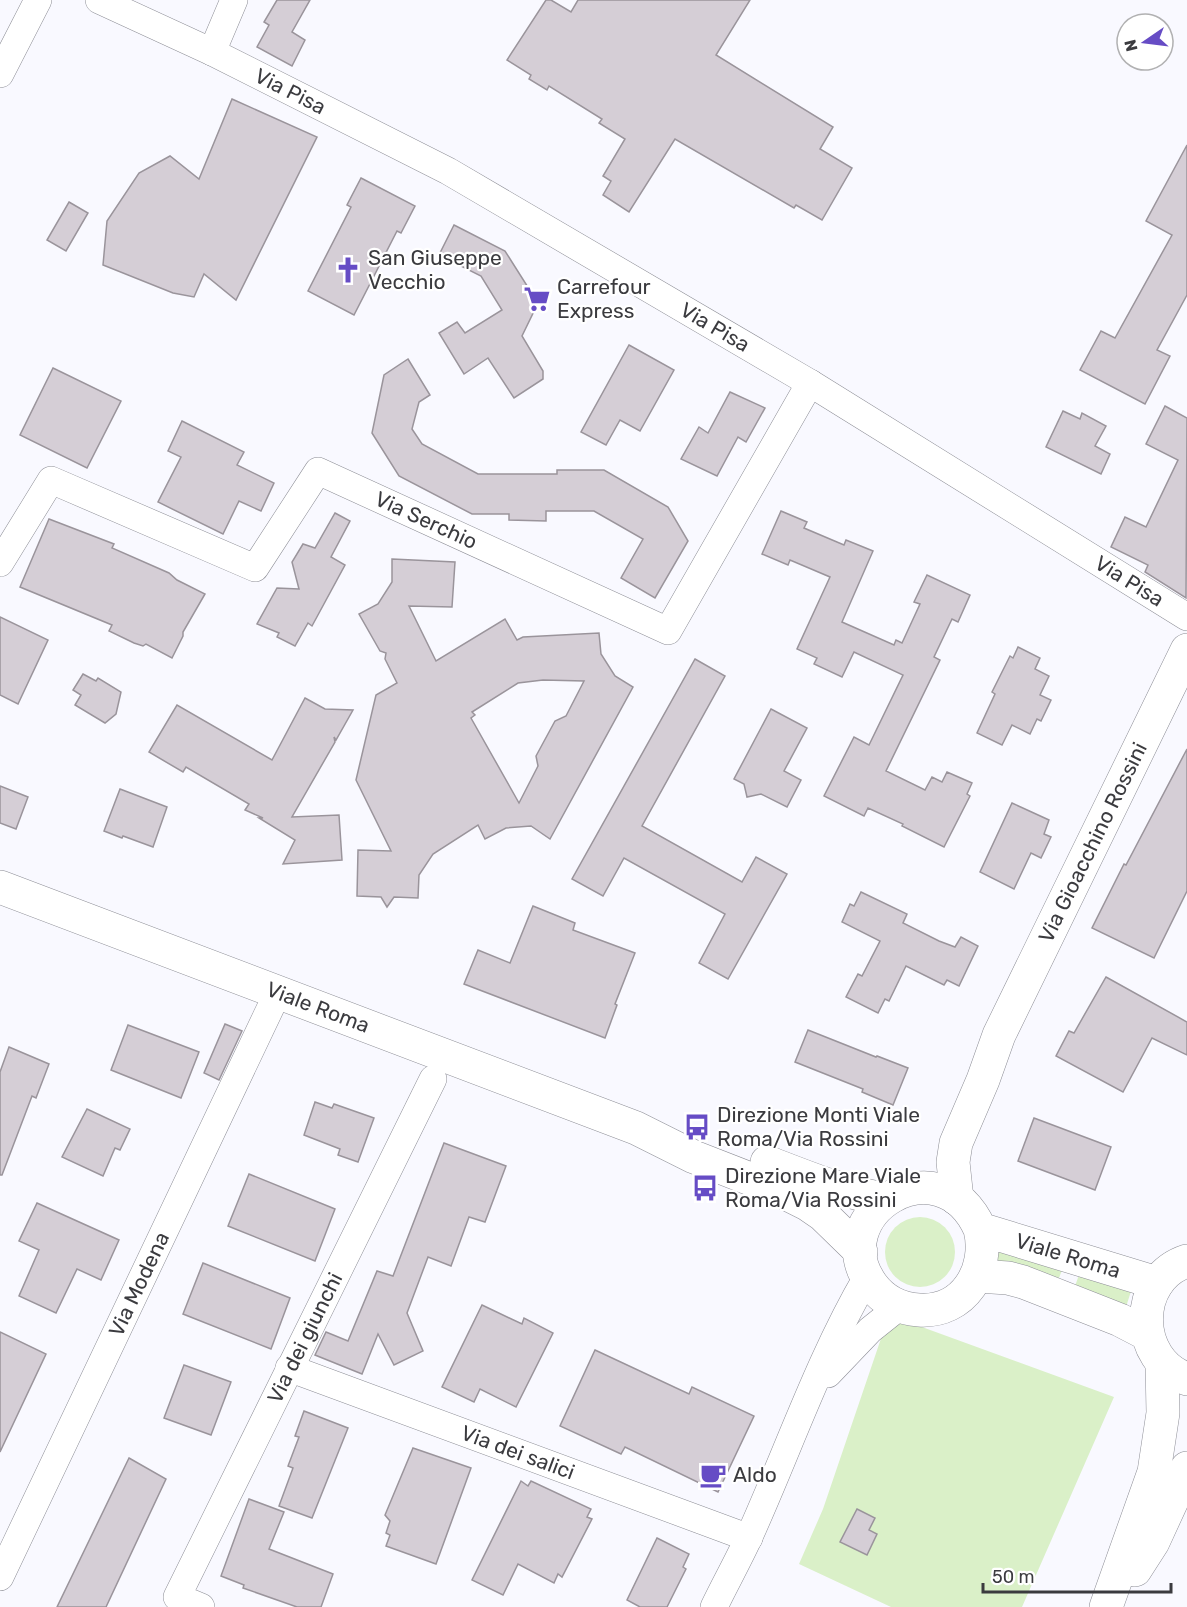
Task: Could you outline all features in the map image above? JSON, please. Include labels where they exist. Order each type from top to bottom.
[{"type":"main road","name":"Via Gioacchino Rossini","points":[[957,1199],[953,1162],[956,1143],[999,1035],[1187,650]]},
{"type":"main road","name":"Viale Roma","points":[[0,887],[636,1128],[694,1157],[781,1191],[807,1204],[822,1215],[864,1265],[884,1298],[900,1306],[930,1310],[949,1304],[965,1292],[977,1276],[982,1258],[980,1229],[1157,1283]]},
{"type":"main road","name":"Via Gioacchino Rossini","points":[[917,1187],[970,1073],[999,1035]]},
{"type":"main road","name":"Viale Roma","points":[[636,1128],[694,1137],[833,1188],[861,1196],[885,1199]]},
{"type":"main road","points":[[864,1265],[866,1223],[885,1199],[900,1191],[917,1187],[942,1191],[957,1199],[971,1212],[980,1229]]},
{"type":"main road","points":[[1106,1607],[1155,1472],[1163,1413],[1174,1371],[1155,1354],[1147,1334],[1147,1307],[1157,1283],[1168,1271],[1187,1261]]},
{"type":"main road","name":"Viale Roma","points":[[977,1276],[1008,1278],[1023,1282],[1120,1320],[1147,1334]]},
{"type":"main road","points":[[1111,1607],[1153,1542],[1187,1468]]},
{"type":"street","points":[[0,74],[38,0]]},
{"type":"street","name":"Via Pisa","points":[[99,0],[212,52],[448,171],[810,383],[1187,617]]},
{"type":"street","points":[[212,52],[234,0]]},
{"type":"street","name":"Via Serchio","points":[[0,563],[51,480],[255,568],[318,471],[668,631],[810,383]]},
{"type":"street","name":"Via Modena","points":[[0,1577],[278,992]]},
{"type":"street","name":"Via dei giunchi","points":[[189,1602],[289,1368],[433,1079]]},
{"type":"street","points":[[714,1607],[748,1538],[808,1398],[853,1302],[864,1265]]},
{"type":"street","points":[[808,1398],[870,1330],[900,1306]]},
{"type":"street","name":"Via dei salici","points":[[289,1368],[748,1538]]},
{"type":"green space","points":[[920,1217],[939,1223],[949,1233],[955,1252],[949,1271],[939,1281],[920,1287],[901,1281],[891,1271],[885,1252],[891,1233],[901,1223]]},
{"type":"green space","points":[[998,1250],[1062,1270],[1059,1278],[1013,1264],[996,1262]]},
{"type":"green space","points":[[1079,1275],[1132,1288],[1126,1307],[1109,1298],[1075,1286]]},
{"type":"green space","points":[[889,1315],[1114,1397],[1022,1607],[891,1607],[799,1564],[823,1509]]},
{"type":"building","points":[[277,0],[310,0],[292,32],[305,40],[292,66],[257,47],[269,25],[264,22]]},
{"type":"building","points":[[546,0],[551,0],[571,12],[578,0],[750,0],[716,55],[833,127],[820,149],[852,168],[822,220],[796,205],[794,208],[675,139],[629,212],[603,195],[611,181],[603,176],[625,139],[599,123],[602,119],[549,86],[547,90],[529,79],[531,75],[507,60]]},
{"type":"building","points":[[232,99],[317,137],[236,300],[204,274],[194,297],[173,293],[103,265],[107,221],[139,173],[170,156],[199,179]]},
{"type":"building","points":[[1187,145],[1187,295],[1157,350],[1170,356],[1145,404],[1080,370],[1101,331],[1115,338],[1172,235],[1146,221]]},
{"type":"building","points":[[361,178],[415,206],[401,233],[397,231],[354,315],[308,291],[351,207],[347,205]]},
{"type":"building","points":[[69,202],[88,213],[66,251],[47,240]]},
{"type":"building","points":[[454,225],[505,251],[538,303],[522,336],[543,371],[543,379],[514,398],[488,358],[464,374],[439,333],[457,322],[465,333],[502,310],[481,276],[439,255]]},
{"type":"building","points":[[629,345],[674,370],[640,431],[620,420],[606,445],[581,432]]},
{"type":"building","points":[[408,359],[430,395],[419,402],[412,429],[422,444],[478,474],[557,474],[557,470],[604,470],[668,507],[688,541],[655,598],[621,578],[643,539],[594,511],[546,511],[546,521],[509,520],[509,514],[472,514],[399,476],[372,433],[384,375]]},
{"type":"building","points":[[53,368],[121,401],[87,468],[20,435]]},
{"type":"building","points":[[730,392],[765,408],[746,442],[738,437],[717,476],[681,459],[699,427],[708,433]]},
{"type":"building","points":[[1165,406],[1187,418],[1186,598],[1145,572],[1148,565],[1111,547],[1125,517],[1146,527],[1178,460],[1146,444]]},
{"type":"building","points":[[1063,411],[1080,419],[1082,413],[1106,426],[1095,446],[1110,454],[1101,474],[1046,447]]},
{"type":"building","points":[[182,421],[244,452],[237,465],[274,483],[261,511],[239,501],[223,534],[158,502],[181,457],[168,451]]},
{"type":"building","points":[[781,511],[807,522],[804,528],[844,545],[846,540],[873,551],[842,622],[894,645],[896,640],[902,643],[920,604],[914,602],[927,575],[970,595],[958,622],[952,619],[934,657],[940,660],[886,771],[925,790],[932,777],[942,782],[947,772],[972,783],[967,794],[970,796],[944,847],[868,808],[864,816],[824,796],[854,737],[869,745],[903,675],[854,652],[842,677],[814,664],[817,658],[797,649],[830,577],[790,560],[788,565],[762,554]]},
{"type":"building","points":[[335,513],[350,521],[331,557],[345,565],[312,626],[308,623],[295,646],[277,637],[279,633],[257,624],[277,588],[299,589],[292,562],[303,544],[315,548]]},
{"type":"building","points":[[49,519],[114,544],[112,548],[169,573],[177,580],[205,594],[183,632],[172,658],[146,644],[143,646],[134,643],[109,631],[112,625],[20,587]]},
{"type":"building","points":[[392,559],[455,562],[452,607],[409,606],[436,661],[505,619],[517,640],[523,637],[599,633],[601,654],[615,676],[633,687],[550,839],[531,826],[506,828],[485,839],[478,825],[433,854],[419,875],[418,898],[394,897],[387,907],[381,897],[357,896],[358,850],[391,851],[356,780],[376,695],[397,683],[385,659],[386,653],[380,651],[359,614],[378,604],[392,582]],"holes":[[[543,680],[584,681],[566,716],[555,721],[536,756],[538,766],[519,803],[471,718],[475,715],[472,712],[518,683]]]},
{"type":"building","points":[[0,617],[48,640],[18,704],[0,695]]},
{"type":"building","points":[[1018,647],[1040,658],[1035,669],[1049,676],[1040,695],[1051,700],[1041,721],[1037,719],[1030,734],[1012,725],[1002,745],[977,733],[995,694],[992,692],[1010,656],[1013,658]]},
{"type":"building","points":[[695,659],[725,676],[642,826],[742,882],[756,857],[787,874],[728,979],[699,963],[725,914],[624,858],[603,896],[572,879]]},
{"type":"building","points":[[83,674],[96,681],[98,678],[121,692],[116,714],[105,723],[75,705],[81,695],[73,690]]},
{"type":"building","points":[[305,698],[325,709],[353,710],[336,740],[334,737],[335,742],[292,817],[339,815],[342,860],[283,864],[295,840],[259,818],[263,818],[245,810],[249,804],[186,767],[183,772],[149,752],[177,705],[272,760]]},
{"type":"building","points":[[771,709],[807,728],[784,771],[801,780],[787,807],[761,794],[747,797],[744,784],[734,779]]},
{"type":"building","points":[[1187,749],[1187,891],[1154,958],[1092,928]]},
{"type":"building","points":[[0,786],[28,797],[16,829],[0,823]]},
{"type":"building","points":[[120,789],[167,807],[153,847],[104,831]]},
{"type":"building","points":[[1012,803],[1049,820],[1044,834],[1051,837],[1041,858],[1031,853],[1014,889],[980,872]]},
{"type":"building","points":[[861,892],[907,914],[903,923],[939,941],[955,947],[961,937],[978,946],[959,986],[947,980],[944,985],[906,966],[889,1001],[885,999],[878,1013],[846,997],[858,974],[862,976],[880,941],[842,922],[850,904],[854,906]]},
{"type":"building","points":[[533,906],[575,923],[573,930],[635,953],[615,1004],[617,1005],[605,1038],[464,984],[478,950],[510,963]]},
{"type":"building","points":[[1106,977],[1187,1022],[1187,1055],[1152,1038],[1123,1092],[1056,1056],[1069,1031],[1074,1033]]},
{"type":"building","points":[[225,1024],[242,1031],[219,1080],[204,1073]]},
{"type":"building","points":[[128,1025],[199,1052],[181,1098],[111,1070]]},
{"type":"building","points":[[808,1030],[908,1068],[893,1105],[862,1092],[863,1089],[795,1062]]},
{"type":"building","points":[[9,1047],[49,1064],[36,1098],[32,1096],[2,1175],[0,1175],[0,1072]]},
{"type":"building","points":[[315,1102],[332,1108],[334,1104],[374,1118],[358,1162],[338,1155],[340,1149],[304,1135]]},
{"type":"building","points":[[87,1109],[130,1129],[120,1150],[115,1148],[103,1176],[62,1157]]},
{"type":"building","points":[[1034,1118],[1111,1147],[1095,1190],[1018,1161]]},
{"type":"building","points":[[444,1143],[506,1166],[485,1222],[469,1217],[451,1266],[428,1257],[407,1313],[423,1351],[394,1365],[378,1334],[362,1374],[315,1355],[326,1332],[348,1341],[377,1271],[393,1276]]},
{"type":"building","points":[[249,1174],[335,1209],[315,1261],[228,1226]]},
{"type":"building","points":[[37,1203],[119,1240],[101,1280],[77,1269],[56,1313],[19,1296],[39,1250],[19,1241]]},
{"type":"building","points":[[203,1263],[290,1298],[271,1349],[183,1314]]},
{"type":"building","points":[[482,1305],[522,1324],[524,1318],[553,1333],[516,1407],[480,1389],[474,1402],[442,1387]]},
{"type":"building","points":[[0,1332],[46,1354],[0,1452]]},
{"type":"building","points":[[595,1350],[689,1394],[692,1387],[754,1416],[718,1492],[625,1447],[621,1454],[560,1426]]},
{"type":"building","points":[[184,1365],[231,1382],[211,1435],[164,1418]]},
{"type":"building","points":[[304,1411],[348,1428],[312,1518],[279,1506],[293,1468],[288,1466],[299,1437],[295,1436]]},
{"type":"building","points":[[413,1448],[471,1468],[436,1564],[386,1546],[390,1535],[386,1533],[390,1521],[385,1515]]},
{"type":"building","points":[[129,1458],[166,1479],[106,1607],[57,1607]]},
{"type":"building","points":[[521,1481],[528,1486],[531,1481],[591,1509],[587,1517],[592,1519],[562,1577],[558,1574],[554,1583],[518,1564],[503,1595],[472,1580]]},
{"type":"building","points":[[249,1499],[284,1512],[269,1549],[333,1574],[321,1607],[297,1607],[243,1588],[244,1585],[221,1576]]},
{"type":"building","points":[[857,1509],[875,1518],[869,1530],[877,1534],[867,1555],[840,1542]]},
{"type":"building","points":[[657,1538],[689,1554],[683,1567],[686,1569],[667,1607],[640,1607],[627,1600]]},
{"type":"place","name":"San Giuseppe Vecchio","points":[[348,270]]},
{"type":"place","name":"Carrefour Express","points":[[537,299]]},
{"type":"place","name":"Direzione Monti Viale Roma/Via Rossini","points":[[697,1127]]},
{"type":"place","name":"Direzione Mare Viale Roma/Via Rossini","points":[[705,1188]]},
{"type":"place","name":"Aldo","points":[[713,1475]]}]
